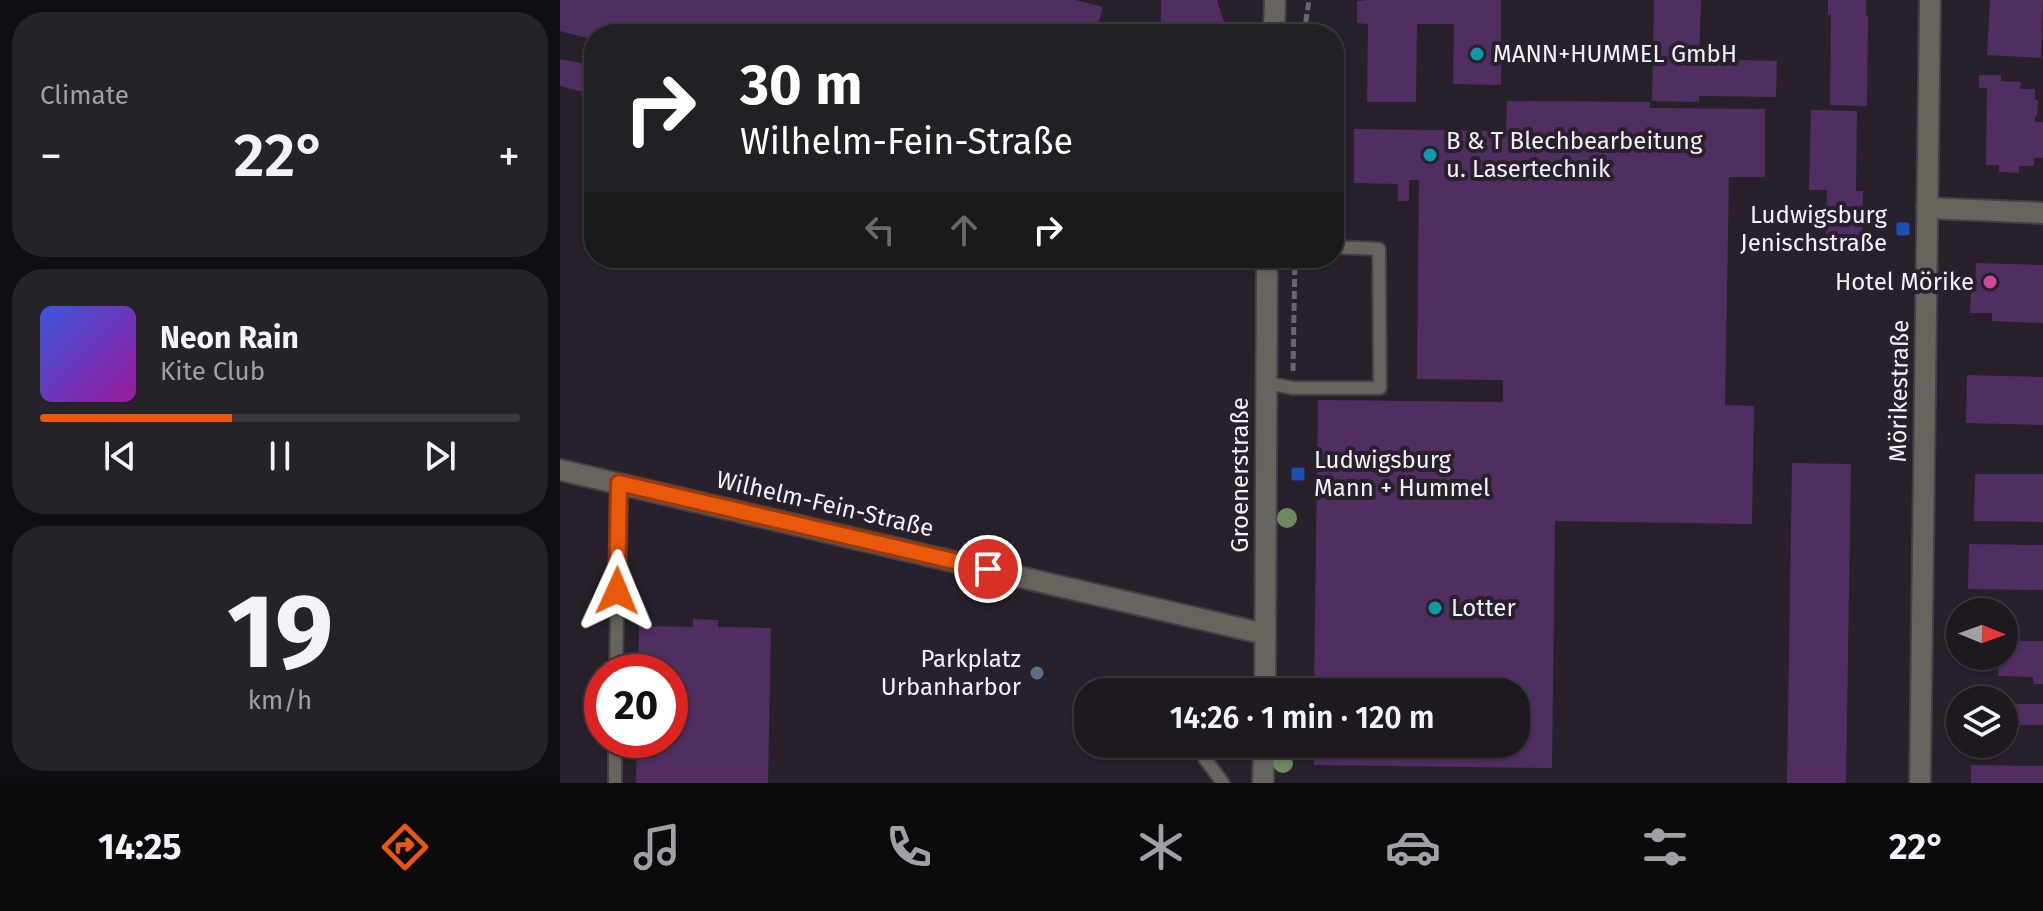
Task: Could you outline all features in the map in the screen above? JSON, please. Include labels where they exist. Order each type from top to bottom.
[{"type":"street","points":[[1274,24],[1275,0]]},
{"type":"street","name":"Mörikestraße","points":[[1920,783],[1930,0]]},
{"type":"street","points":[[1927,208],[2043,213]]},
{"type":"street","name":"Groenerstraße","points":[[1265,678],[1267,268]]},
{"type":"street","name":"Wilhelm-Fein-Straße","points":[[560,470],[1265,634]]},
{"type":"street","points":[[1263,783],[1264,758]]},
{"type":"lane","points":[[1267,383],[1293,388],[1380,388],[1379,249],[1344,247]]},
{"type":"lane","points":[[616,654],[619,483]]},
{"type":"lane","points":[[615,758],[615,783]]},
{"type":"lane","points":[[1205,759],[1223,783]]},
{"type":"path","points":[[1305,24],[1309,0]]},
{"type":"path","points":[[1293,388],[1295,268]]},
{"type":"building","points":[[560,0],[1075,0],[1103,7],[1098,24],[584,24],[584,37],[560,31]]},
{"type":"building","points":[[1161,0],[1217,0],[1225,24],[1161,24]]},
{"type":"building","name":"MANN+HUMMEL GmbH","points":[[1501,0],[1501,85],[1453,84],[1454,24],[1417,24],[1416,102],[1367,102],[1368,24],[1357,23],[1357,1]]},
{"type":"building","points":[[1654,0],[1701,0],[1699,59],[1777,61],[1776,97],[1699,96],[1699,102],[1652,101]]},
{"type":"building","points":[[1828,0],[1866,0],[1867,106],[1830,105],[1831,15],[1828,15]]},
{"type":"building","points":[[1990,0],[2043,0],[2041,58],[1987,55]]},
{"type":"building","points":[[560,59],[584,64],[583,92],[560,86]]},
{"type":"building","points":[[1979,75],[2001,75],[2001,81],[2021,82],[2020,89],[2035,89],[2035,100],[2038,100],[2035,122],[2043,122],[2043,158],[2034,158],[2034,166],[2019,166],[2019,173],[1999,172],[1999,165],[1986,165],[1987,88],[1979,88]]},
{"type":"building","points":[[1507,101],[1650,102],[1650,108],[1765,109],[1765,177],[1729,177],[1725,405],[1754,406],[1752,524],[1555,521],[1552,768],[1314,765],[1314,758],[1530,758],[1530,678],[1314,678],[1318,400],[1503,402],[1503,380],[1417,379],[1419,180],[1409,180],[1409,201],[1398,201],[1398,184],[1354,183],[1354,129],[1506,131]]},
{"type":"building","points":[[1811,110],[1857,111],[1856,191],[1863,191],[1862,241],[1826,241],[1827,190],[1809,190]]},
{"type":"building","points":[[1976,263],[2043,265],[2043,323],[1992,321],[1992,313],[1970,313]]},
{"type":"building","points":[[1967,375],[2043,377],[2043,425],[1966,423]]},
{"type":"building","points":[[1792,463],[1851,464],[1846,783],[1787,783]]},
{"type":"building","points":[[1975,474],[2043,474],[2043,522],[1974,521]]},
{"type":"building","points":[[1969,544],[2043,545],[2043,590],[1968,589]]},
{"type":"building","points":[[693,619],[718,620],[718,627],[771,628],[768,783],[636,783],[637,758],[688,758],[688,654],[638,654],[639,626],[693,627]]},
{"type":"building","points":[[2018,641],[2043,641],[2043,684],[2034,684],[2033,677],[1998,676],[1998,670],[2018,670]]},
{"type":"building","points":[[2018,704],[2043,704],[2043,725],[2018,725]]},
{"type":"building","points":[[1971,765],[2043,766],[2043,783],[1971,783]]},
{"type":"place","name":"MANN+HUMMEL GmbH","points":[[1477,54]]},
{"type":"place","name":"B & T Blechbearbeitung u. Lasertechnik","points":[[1430,155]]},
{"type":"place","name":"Ludwigsburg Jenischstraße","points":[[1903,229]]},
{"type":"place","name":"Hotel Mörike","points":[[1990,282]]},
{"type":"place","name":"Ludwigsburg Mann + Hummel","points":[[1298,474]]},
{"type":"place","name":"Lotter","points":[[1435,608]]},
{"type":"place","name":"Parkplatz Urbanharbor","points":[[1037,673]]},
{"type":"route","points":[[617,591],[619,483],[988,569]]}]
